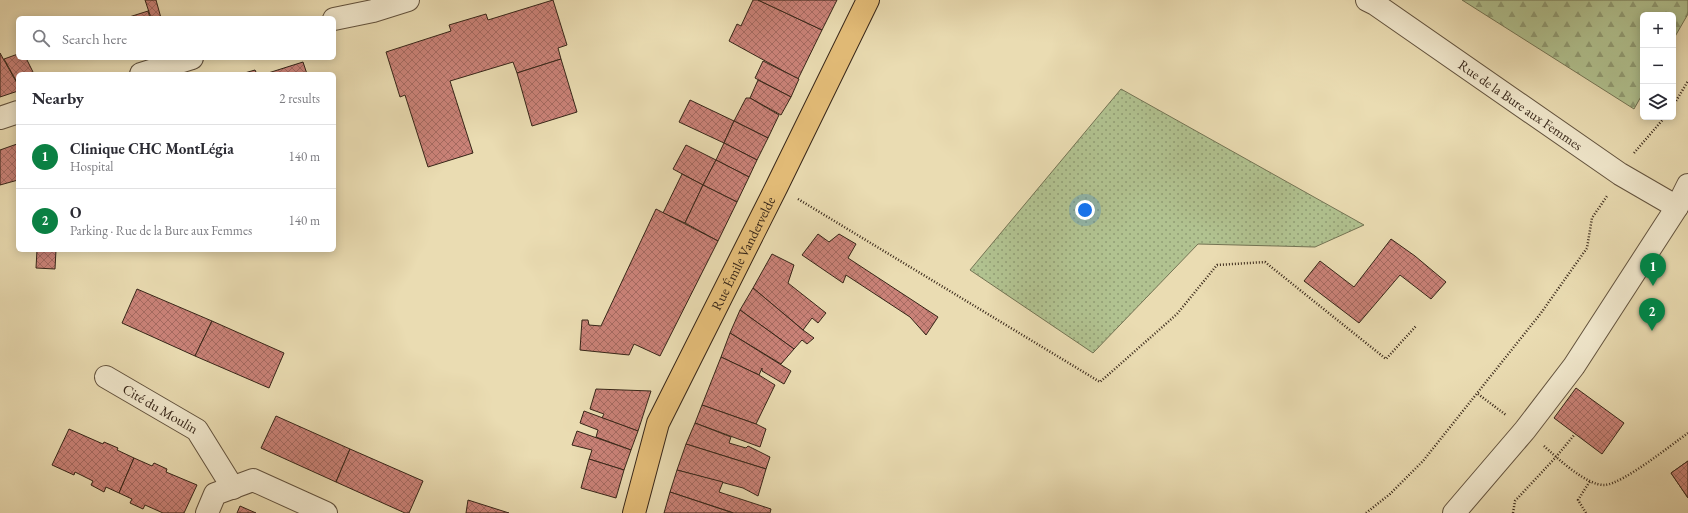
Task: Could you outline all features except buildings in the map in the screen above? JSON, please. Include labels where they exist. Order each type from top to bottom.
[{"type":"main road","name":"Rue Émile Vandervelde","points":[[634,513],[658,423],[777,186],[868,0]]},
{"type":"street","points":[[336,19],[373,11],[408,0]]},
{"type":"street","name":"Rue de la Bure aux Femmes","points":[[1367,0],[1382,8],[1620,174],[1677,207]]},
{"type":"street","points":[[147,72],[186,60]]},
{"type":"street","points":[[0,118],[16,113]]},
{"type":"street","points":[[1454,513],[1525,430],[1574,366],[1677,207],[1688,185]]},
{"type":"street","name":"Cité du Moulin","points":[[106,377],[197,430],[233,488]]},
{"type":"street","points":[[207,513],[216,494],[253,480],[326,513]]},
{"type":"path","points":[[1676,101],[1688,81]]},
{"type":"path","points":[[1366,513],[1390,494],[1423,461],[1541,314],[1587,248],[1592,218],[1629,158],[1662,120]]},
{"type":"path","points":[[777,186],[1100,382],[1177,314],[1217,265],[1265,262],[1386,359],[1416,326]]},
{"type":"path","points":[[1478,394],[1525,430]]},
{"type":"path","points":[[1556,457],[1575,472],[1590,481],[1605,485],[1622,479],[1688,433]]},
{"type":"path","points":[[1513,513],[1515,501],[1575,434]]},
{"type":"path","points":[[1586,513],[1578,500],[1590,481]]},
{"type":"green space","points":[[1462,0],[1688,0],[1688,14],[1676,35],[1676,12],[1640,12],[1640,98],[1634,109]]},
{"type":"green space","points":[[1121,89],[1364,225],[1315,247],[1198,244],[1093,353],[970,270]]},
{"type":"place","name":"Clinique CHC MontLégia","points":[[1653,286]]},
{"type":"place","name":"O","points":[[1652,331]]}]
